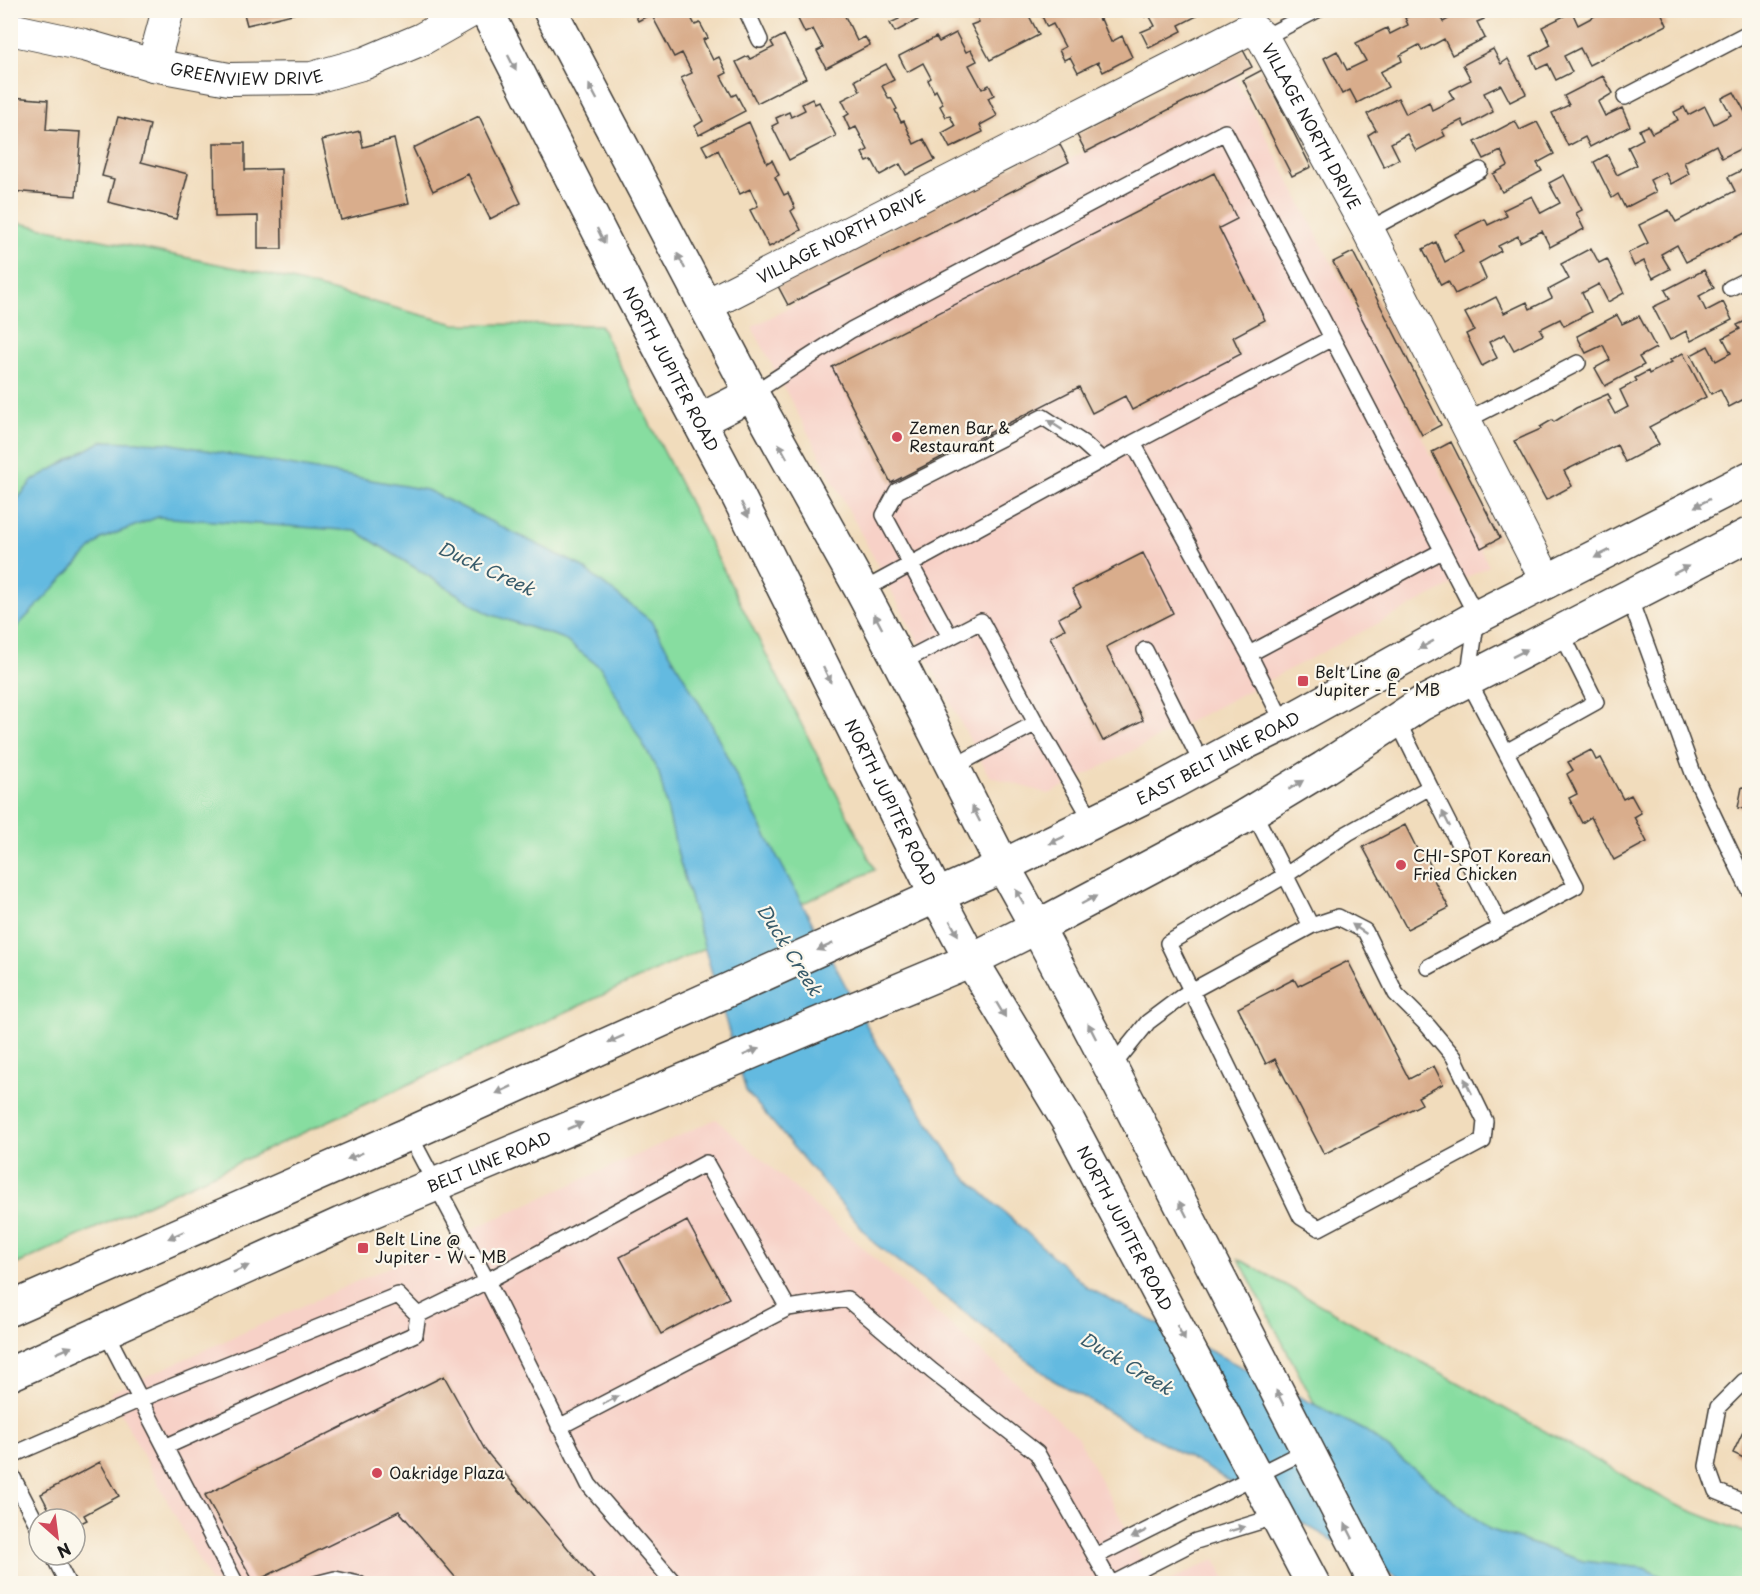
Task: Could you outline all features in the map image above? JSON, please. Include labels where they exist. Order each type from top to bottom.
[{"type":"main road","name":"NORTH JUPITER ROAD","points":[[486,10],[630,292],[740,500],[937,896],[971,960],[1084,1151],[1309,1575]]},
{"type":"main road","points":[[550,10],[752,394],[900,663],[1376,1584]]},
{"type":"main road","points":[[699,421],[752,394]]},
{"type":"main road","name":"EAST BELT LINE ROAD","points":[[937,896],[1003,866],[1203,766],[1477,617],[1749,478]]},
{"type":"main road","points":[[971,960],[1253,811],[1421,704],[1749,534]]},
{"type":"main road","points":[[10,1309],[409,1134],[937,896]]},
{"type":"main road","name":"BELT LINE ROAD","points":[[10,1374],[341,1224],[971,960]]},
{"type":"street","points":[[153,65],[168,10]]},
{"type":"street","name":"GREENVIEW DRIVE","points":[[10,29],[84,45],[153,65],[229,79],[312,78],[365,63],[422,39],[473,10]]},
{"type":"street","name":"VILLAGE NORTH DRIVE","points":[[705,306],[1253,28],[1368,230],[1547,582]]},
{"type":"lane","points":[[746,10],[760,40]]},
{"type":"lane","points":[[1253,28],[1317,10]]},
{"type":"lane","points":[[1625,97],[1749,32]]},
{"type":"lane","points":[[752,394],[851,330],[1225,132],[1477,617],[1468,680],[1576,886],[1428,967]]},
{"type":"lane","points":[[1368,230],[1480,170]]},
{"type":"lane","points":[[1730,288],[1749,278]]},
{"type":"lane","points":[[862,591],[1133,443],[1332,338]]},
{"type":"lane","points":[[1465,421],[1578,363]]},
{"type":"lane","points":[[950,637],[884,515],[897,491],[1043,417],[1083,443],[1102,460]]},
{"type":"lane","points":[[1133,443],[1250,654],[1284,724]]},
{"type":"lane","points":[[1250,654],[1443,550]]},
{"type":"lane","points":[[1629,597],[1693,773],[1749,892]]},
{"type":"lane","points":[[900,663],[981,621],[1093,822]]},
{"type":"lane","points":[[1506,752],[1596,702],[1561,632]]},
{"type":"lane","points":[[1145,650],[1203,766]]},
{"type":"lane","points":[[1397,720],[1501,927]]},
{"type":"lane","points":[[953,767],[1036,723]]},
{"type":"lane","points":[[1111,1068],[1148,1022],[1191,990],[1311,926],[1338,917],[1365,931],[1396,994],[1428,1026],[1454,1057],[1485,1121],[1483,1141],[1319,1228],[1301,1217],[1191,990],[1168,943],[1286,875],[1348,833],[1430,787]]},
{"type":"lane","points":[[1253,811],[1311,926]]},
{"type":"lane","points":[[409,1134],[487,1281],[589,1485],[675,1584]]},
{"type":"lane","points":[[418,1315],[487,1281],[706,1163],[788,1308]]},
{"type":"lane","points":[[10,1456],[141,1399],[398,1295],[418,1315]]},
{"type":"lane","points":[[559,1426],[788,1308],[847,1299],[932,1371],[1037,1453],[1112,1584],[1196,1541],[1278,1516]]},
{"type":"lane","points":[[165,1447],[415,1334],[418,1315]]},
{"type":"lane","points":[[105,1331],[236,1584]]},
{"type":"lane","points":[[1749,1381],[1744,1381],[1718,1407],[1707,1466],[1716,1491],[1749,1505]]},
{"type":"lane","points":[[1096,1556],[1307,1450]]},
{"type":"lane","points":[[10,1472],[28,1507]]},
{"type":"lane","points":[[59,1567],[68,1584]]},
{"type":"lane","points":[[315,1584],[335,1579],[359,1584]]},
{"type":"shaded area","points":[[1233,73],[1489,566],[1049,794],[989,776],[752,327]]},
{"type":"shaded area","name":"Oakridge Plaza","points":[[716,1119],[1077,1436],[1155,1583],[211,1583],[110,1393]]},
{"type":"shaded area","points":[[1215,1559],[1228,1583],[1165,1583]]},
{"type":"green space","points":[[10,221],[280,277],[455,324],[600,325],[875,870],[11,1267]]},
{"type":"green space","points":[[1239,1259],[1674,1504],[1749,1534],[1749,1583],[1408,1583]]},
{"type":"water","name":"Duck Creek","points":[[102,441],[167,443],[427,490],[579,565],[651,621],[711,723],[753,811],[875,1041],[964,1176],[1088,1288],[1366,1431],[1489,1529],[1583,1561],[1644,1568],[1675,1583],[1407,1583],[1053,1380],[874,1243],[746,1091],[679,859],[659,773],[601,668],[562,638],[489,614],[356,531],[158,517],[101,539],[11,633],[11,507],[33,480]]},
{"type":"building","points":[[243,10],[305,10],[305,11],[247,25]]},
{"type":"building","points":[[633,10],[687,10],[695,25],[700,23],[708,38],[703,40],[713,60],[719,57],[727,73],[721,76],[732,96],[736,94],[745,111],[699,135],[695,126],[703,121],[681,78],[692,73],[682,53],[674,57],[651,14],[638,21]]},
{"type":"building","points":[[803,10],[842,10],[857,41],[865,37],[870,45],[826,68],[817,51],[823,48],[813,29],[805,33],[798,19],[806,15]]},
{"type":"building","points":[[894,10],[936,10],[895,32],[890,23],[899,19]]},
{"type":"building","points":[[987,10],[989,14],[996,10],[1026,10],[1039,35],[990,60],[971,25],[979,22],[977,16]]},
{"type":"building","points":[[1046,10],[1094,10],[1099,20],[1101,19],[1111,42],[1122,36],[1132,57],[1103,72],[1098,62],[1078,72],[1070,57],[1064,60],[1059,50],[1065,47],[1053,24],[1047,27],[1041,14]]},
{"type":"building","points":[[1142,10],[1194,10],[1197,16],[1179,25],[1182,31],[1149,48],[1141,32],[1155,26],[1149,15],[1145,17]]},
{"type":"building","points":[[1422,10],[1437,10],[1443,22],[1461,10],[1480,10],[1484,19],[1477,22],[1485,38],[1452,55],[1444,39],[1422,51],[1419,45],[1400,55],[1402,61],[1380,72],[1388,87],[1357,103],[1350,90],[1342,94],[1324,58],[1337,51],[1347,70],[1366,61],[1356,43],[1387,28],[1390,34],[1408,25],[1405,18]]},
{"type":"building","points":[[1606,10],[1660,10],[1667,25],[1589,65],[1580,48],[1564,56],[1572,72],[1556,80],[1548,64],[1537,69],[1531,56],[1551,45],[1542,27],[1572,12],[1578,25]]},
{"type":"building","points":[[956,33],[966,52],[971,50],[977,61],[969,65],[982,89],[989,85],[994,95],[988,98],[997,116],[980,125],[983,132],[950,148],[942,133],[955,126],[950,116],[946,117],[940,106],[943,104],[928,80],[931,78],[923,63],[907,72],[899,56],[936,37],[939,42]]},
{"type":"building","points":[[784,35],[806,78],[757,103],[736,62],[748,56],[750,59],[774,47],[771,42]]},
{"type":"building","points":[[1493,49],[1501,64],[1508,59],[1526,94],[1510,102],[1501,85],[1484,93],[1493,112],[1465,127],[1462,120],[1442,130],[1445,136],[1416,151],[1407,134],[1391,143],[1399,159],[1384,167],[1368,135],[1376,130],[1367,114],[1398,98],[1406,114],[1429,102],[1432,110],[1454,99],[1449,91],[1471,80],[1463,65]]},
{"type":"building","points":[[1243,50],[1252,67],[1086,152],[1077,135]]},
{"type":"building","points":[[886,64],[894,80],[882,86],[897,109],[895,110],[901,122],[904,121],[914,144],[924,139],[935,160],[906,175],[900,164],[880,175],[872,160],[867,162],[862,153],[868,150],[856,127],[850,130],[844,117],[849,114],[842,100],[860,91],[855,80]]},
{"type":"building","points":[[1262,70],[1311,167],[1292,176],[1243,80]]},
{"type":"building","points":[[1603,76],[1613,93],[1598,102],[1605,116],[1622,108],[1630,126],[1590,147],[1585,137],[1568,146],[1552,113],[1569,105],[1564,96]]},
{"type":"building","points":[[1734,92],[1750,121],[1750,125],[1745,128],[1750,136],[1750,144],[1722,158],[1716,145],[1684,162],[1689,174],[1671,184],[1665,172],[1650,180],[1656,192],[1625,208],[1618,194],[1612,198],[1594,162],[1607,155],[1617,175],[1637,165],[1628,147],[1643,139],[1639,130],[1648,126],[1652,133],[1678,120],[1674,112],[1684,107],[1688,115],[1705,106],[1714,124],[1731,115],[1722,98]]},
{"type":"building","points":[[11,97],[48,100],[46,130],[81,132],[76,196],[10,191]]},
{"type":"building","points":[[812,99],[815,104],[819,102],[836,136],[789,160],[772,126],[778,123],[776,118],[789,112],[791,117],[805,110],[802,104]]},
{"type":"building","points":[[479,116],[521,203],[490,219],[468,174],[433,191],[413,148]]},
{"type":"building","points":[[118,117],[150,125],[141,162],[188,174],[176,219],[108,202],[114,179],[102,176]]},
{"type":"building","points":[[1515,121],[1520,130],[1537,122],[1554,154],[1537,163],[1542,171],[1502,192],[1493,174],[1508,166],[1501,151],[1484,159],[1475,142]]},
{"type":"building","points":[[749,122],[767,163],[772,160],[779,175],[775,177],[784,195],[788,193],[795,208],[791,211],[801,230],[769,247],[750,210],[758,206],[750,189],[740,194],[718,150],[708,156],[702,145]]},
{"type":"building","points":[[360,131],[363,147],[394,139],[409,203],[341,220],[322,140]]},
{"type":"building","points":[[214,143],[245,143],[245,170],[281,169],[282,249],[258,249],[258,216],[215,217]]},
{"type":"building","points":[[1059,143],[1069,162],[788,305],[778,286]]},
{"type":"building","points":[[1750,166],[1750,230],[1686,262],[1677,245],[1661,254],[1670,269],[1653,278],[1644,261],[1634,266],[1628,253],[1648,243],[1639,225],[1669,210],[1676,222],[1735,191],[1728,177]]},
{"type":"building","points":[[1214,173],[1237,219],[1219,228],[1265,320],[1233,337],[1241,354],[1132,410],[1125,396],[1092,413],[1079,387],[891,483],[832,367]]},
{"type":"building","points":[[1564,175],[1582,210],[1576,213],[1584,229],[1550,247],[1542,231],[1520,242],[1518,236],[1498,246],[1501,251],[1479,263],[1486,279],[1455,294],[1448,281],[1441,285],[1423,249],[1436,242],[1445,262],[1463,252],[1455,234],[1485,219],[1488,225],[1507,216],[1503,210],[1532,196],[1541,213],[1560,203],[1549,183]]},
{"type":"building","points":[[1591,248],[1599,263],[1607,259],[1624,293],[1608,302],[1599,284],[1582,293],[1591,312],[1564,326],[1560,319],[1540,329],[1543,335],[1514,350],[1505,334],[1489,342],[1497,358],[1482,366],[1466,334],[1474,330],[1465,313],[1496,297],[1504,313],[1527,302],[1530,309],[1552,298],[1548,290],[1569,279],[1561,264]]},
{"type":"building","points":[[1353,252],[1441,425],[1422,435],[1333,262]]},
{"type":"building","points":[[1704,270],[1714,288],[1699,296],[1706,311],[1723,302],[1732,320],[1691,341],[1686,331],[1670,340],[1653,307],[1670,299],[1665,290]]},
{"type":"building","points":[[1617,315],[1622,324],[1639,316],[1656,348],[1639,357],[1644,365],[1605,386],[1595,368],[1610,360],[1603,345],[1586,353],[1577,336]]},
{"type":"building","points":[[1750,319],[1750,396],[1729,407],[1720,389],[1711,394],[1691,355],[1708,346],[1716,361],[1731,353],[1723,338],[1740,329],[1737,325]]},
{"type":"building","points":[[1683,353],[1706,397],[1649,427],[1659,444],[1625,462],[1617,445],[1564,471],[1572,486],[1546,500],[1514,441],[1608,394],[1611,399],[1608,401],[1615,414],[1628,407],[1620,390],[1637,381],[1635,378],[1648,371],[1649,374],[1672,362],[1670,360]]},
{"type":"building","points":[[1451,442],[1500,538],[1481,548],[1432,452]]},
{"type":"building","points":[[1143,553],[1173,613],[1106,647],[1143,720],[1103,741],[1050,637],[1065,629],[1059,618],[1081,606],[1072,589]]},
{"type":"building","points":[[1750,625],[1750,652],[1749,652],[1743,627]]},
{"type":"building","points":[[1748,739],[1750,739],[1750,781],[1744,780]]},
{"type":"building","points":[[1591,750],[1596,760],[1601,758],[1623,799],[1631,795],[1641,813],[1634,817],[1647,842],[1614,860],[1591,817],[1582,823],[1569,798],[1577,794],[1567,774],[1573,770],[1568,762]]},
{"type":"building","points":[[1742,787],[1750,788],[1750,820],[1747,819],[1748,809],[1738,808]]},
{"type":"building","name":"CHI-SPOT Korean Fried Chicken","points":[[1405,825],[1418,851],[1422,849],[1437,878],[1434,880],[1449,908],[1407,929],[1363,847]]},
{"type":"building","points":[[1348,961],[1409,1079],[1434,1066],[1443,1084],[1418,1097],[1422,1104],[1324,1154],[1275,1059],[1266,1064],[1238,1008],[1294,979],[1298,986]]},
{"type":"building","points":[[687,1221],[729,1298],[661,1334],[620,1257]]},
{"type":"building","name":"Oakridge Plaza","points":[[444,1376],[485,1450],[598,1584],[461,1584],[399,1511],[254,1582],[205,1495]]},
{"type":"building","points":[[1750,1417],[1750,1461],[1733,1453]]},
{"type":"building","points":[[100,1462],[119,1496],[87,1513],[87,1507],[48,1507],[41,1494]]},
{"type":"building","points":[[10,1567],[20,1584],[10,1584]]},
{"type":"place","name":"Zemen Bar & Restaurant","points":[[897,437]]},
{"type":"place","name":"Belt Line @ Jupiter - E - MB","points":[[1303,681]]},
{"type":"place","name":"CHI-SPOT Korean Fried Chicken","points":[[1401,865]]},
{"type":"place","name":"Belt Line @ Jupiter - W - MB","points":[[363,1248]]},
{"type":"place","name":"Oakridge Plaza","points":[[377,1473]]}]
